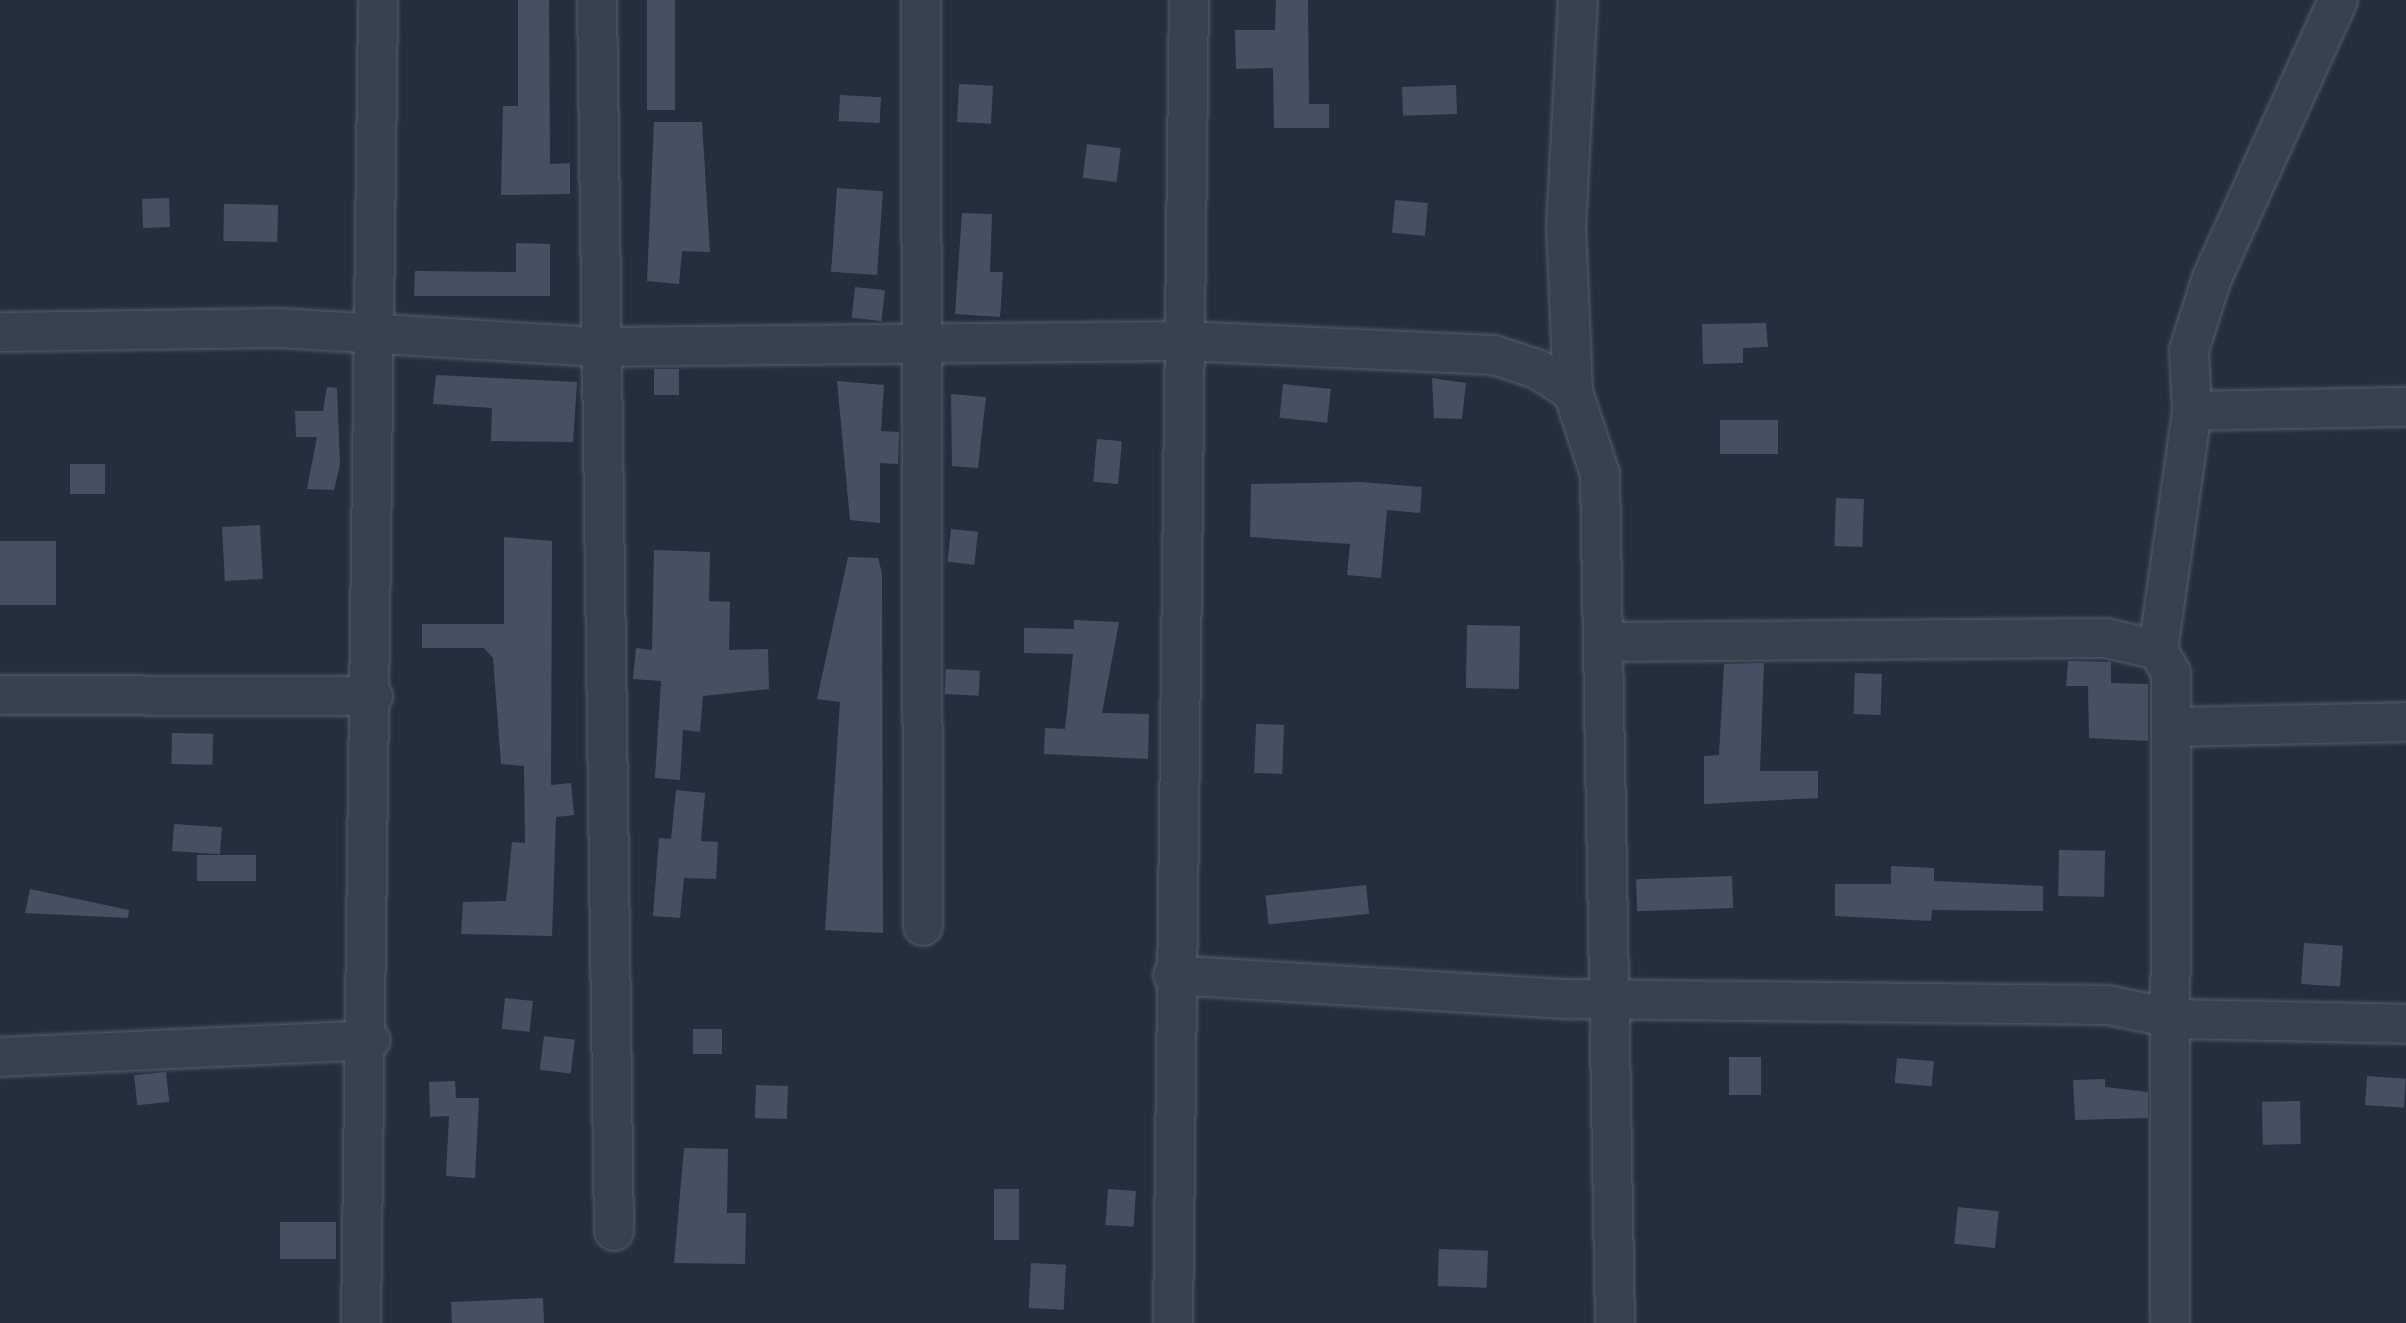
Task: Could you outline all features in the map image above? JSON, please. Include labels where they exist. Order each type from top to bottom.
[{"type":"street","points":[[361,1323],[371,1040],[378,0]]},
{"type":"street","points":[[597,0],[597,347],[614,1231]]},
{"type":"street","points":[[921,0],[918,343],[923,926]]},
{"type":"street","points":[[1173,1323],[1173,975],[1189,0]]},
{"type":"street","points":[[1578,0],[1566,227],[1573,392],[1600,474],[1615,1323]]},
{"type":"street","points":[[2170,1323],[2176,1019],[2172,727],[2171,673],[2158,650],[2192,411],[2189,350],[2212,278],[2338,0]]},
{"type":"street","points":[[0,332],[279,328],[597,347],[1184,341],[1494,355],[1573,392]]},
{"type":"street","points":[[2192,411],[2406,407]]},
{"type":"street","points":[[1603,642],[2106,638],[2158,650]]},
{"type":"street","points":[[0,695],[373,696]]},
{"type":"street","points":[[2172,727],[2406,722]]},
{"type":"street","points":[[1173,975],[1609,999],[2108,1004],[2176,1019],[2406,1024]]},
{"type":"street","points":[[0,1056],[371,1040]]},
{"type":"building","points":[[518,0],[549,0],[550,164],[570,163],[570,194],[501,195],[503,106],[518,106]]},
{"type":"building","points":[[647,0],[675,0],[675,110],[647,110]]},
{"type":"building","points":[[1276,0],[1308,0],[1309,104],[1329,104],[1329,128],[1274,128],[1273,68],[1236,69],[1235,30],[1275,30]]},
{"type":"building","points":[[959,84],[993,86],[991,124],[957,122]]},
{"type":"building","points":[[1456,85],[1457,114],[1403,116],[1402,87]]},
{"type":"building","points":[[840,95],[881,97],[880,123],[839,121]]},
{"type":"building","points":[[654,122],[702,122],[710,252],[682,251],[679,284],[647,281]]},
{"type":"building","points":[[1087,144],[1121,148],[1117,182],[1083,178]]},
{"type":"building","points":[[837,188],[883,191],[877,275],[831,272]]},
{"type":"building","points":[[169,198],[170,227],[143,228],[142,199]]},
{"type":"building","points":[[1395,200],[1428,203],[1425,236],[1392,233]]},
{"type":"building","points":[[224,204],[278,205],[277,242],[223,241]]},
{"type":"building","points":[[962,213],[992,214],[990,272],[1003,272],[1000,317],[955,314]]},
{"type":"building","points":[[516,243],[550,244],[550,296],[414,296],[415,271],[516,272]]},
{"type":"building","points":[[855,287],[885,290],[882,321],[852,318]]},
{"type":"building","points":[[1766,323],[1768,347],[1743,348],[1743,363],[1703,364],[1702,324]]},
{"type":"building","points":[[654,369],[679,369],[679,395],[654,395]]},
{"type":"building","points":[[436,375],[577,382],[573,442],[491,441],[492,408],[433,404]]},
{"type":"building","points":[[1432,378],[1466,383],[1462,419],[1434,418]]},
{"type":"building","points":[[837,381],[884,385],[881,431],[899,432],[898,464],[880,463],[880,523],[850,520]]},
{"type":"building","points":[[1283,384],[1331,389],[1327,423],[1279,418]]},
{"type":"building","points":[[327,387],[337,388],[340,465],[334,490],[307,489],[317,437],[296,437],[295,411],[323,411]]},
{"type":"building","points":[[951,394],[986,397],[978,468],[952,466]]},
{"type":"building","points":[[1720,420],[1778,420],[1778,454],[1720,454]]},
{"type":"building","points":[[1097,439],[1122,441],[1118,484],[1093,482]]},
{"type":"building","points":[[70,464],[105,464],[105,494],[70,494]]},
{"type":"building","points":[[1361,482],[1422,487],[1420,513],[1387,510],[1381,578],[1347,575],[1350,544],[1250,537],[1251,484]]},
{"type":"building","points":[[1836,498],[1864,499],[1862,547],[1834,546]]},
{"type":"building","points":[[260,525],[263,579],[225,581],[222,527]]},
{"type":"building","points":[[951,529],[978,532],[974,565],[948,562]]},
{"type":"building","points":[[504,537],[552,541],[551,785],[571,783],[574,815],[556,817],[552,936],[461,934],[463,902],[506,901],[512,842],[525,843],[524,766],[501,764],[493,658],[484,648],[422,648],[422,624],[504,624]]},
{"type":"building","points":[[0,541],[56,541],[56,605],[0,605]]},
{"type":"building","points":[[654,550],[710,552],[709,601],[730,602],[729,650],[768,649],[769,689],[703,696],[700,732],[683,730],[680,780],[655,778],[661,681],[633,679],[636,648],[652,650]]},
{"type":"building","points":[[848,557],[878,558],[882,573],[883,933],[825,930],[840,702],[817,699]]},
{"type":"building","points":[[1074,620],[1119,622],[1102,713],[1149,714],[1148,759],[1044,754],[1045,728],[1065,729],[1073,654],[1024,653],[1024,628],[1074,629]]},
{"type":"building","points":[[1467,625],[1520,626],[1519,689],[1466,688]]},
{"type":"building","points":[[2068,661],[2111,662],[2111,683],[2148,684],[2148,741],[2089,738],[2088,686],[2066,686]]},
{"type":"building","points":[[1764,663],[1760,771],[1818,771],[1818,798],[1704,804],[1704,756],[1719,755],[1724,664]]},
{"type":"building","points":[[946,669],[980,671],[979,696],[945,694]]},
{"type":"building","points":[[1855,673],[1882,674],[1881,715],[1854,714]]},
{"type":"building","points":[[1256,724],[1284,725],[1282,774],[1254,773]]},
{"type":"building","points":[[172,733],[213,734],[212,765],[171,764]]},
{"type":"building","points":[[676,790],[705,793],[701,841],[718,842],[716,879],[684,878],[680,918],[653,916],[659,838],[671,839]]},
{"type":"building","points":[[174,824],[222,827],[220,854],[172,851]]},
{"type":"building","points":[[2059,850],[2105,851],[2104,897],[2058,896]]},
{"type":"building","points":[[197,855],[256,855],[256,881],[197,881]]},
{"type":"building","points":[[1891,866],[1934,868],[1934,881],[2043,886],[2043,911],[1932,910],[1931,921],[1835,916],[1835,884],[1891,884]]},
{"type":"building","points":[[1732,876],[1733,908],[1637,911],[1636,879]]},
{"type":"building","points":[[1366,885],[1369,914],[1269,924],[1266,896]]},
{"type":"building","points":[[30,889],[129,910],[128,918],[25,913]]},
{"type":"building","points":[[2304,943],[2343,946],[2340,987],[2301,984]]},
{"type":"building","points":[[505,998],[533,1001],[530,1032],[502,1029]]},
{"type":"building","points":[[693,1029],[722,1029],[722,1054],[693,1054]]},
{"type":"building","points":[[544,1036],[575,1040],[571,1074],[540,1070]]},
{"type":"building","points":[[1729,1057],[1761,1057],[1761,1095],[1729,1095]]},
{"type":"building","points":[[1897,1058],[1934,1061],[1932,1086],[1895,1083]]},
{"type":"building","points":[[166,1072],[169,1102],[137,1105],[134,1075]]},
{"type":"building","points":[[2367,1076],[2406,1079],[2404,1108],[2365,1105]]},
{"type":"building","points":[[2105,1079],[2105,1087],[2148,1092],[2148,1118],[2075,1120],[2073,1080]]},
{"type":"building","points":[[455,1081],[456,1098],[479,1098],[475,1178],[446,1176],[449,1116],[430,1117],[429,1082]]},
{"type":"building","points":[[756,1085],[788,1086],[787,1119],[755,1118]]},
{"type":"building","points":[[2300,1101],[2301,1144],[2263,1145],[2262,1102]]},
{"type":"building","points":[[684,1148],[728,1149],[727,1213],[746,1213],[745,1264],[674,1263]]},
{"type":"building","points":[[994,1189],[1019,1189],[1019,1240],[994,1240]]},
{"type":"building","points":[[1108,1189],[1136,1191],[1133,1227],[1105,1225]]},
{"type":"building","points":[[1958,1207],[1999,1211],[1995,1248],[1954,1244]]},
{"type":"building","points":[[280,1222],[336,1222],[336,1259],[280,1259]]},
{"type":"building","points":[[1439,1249],[1488,1251],[1487,1288],[1438,1286]]},
{"type":"building","points":[[1031,1263],[1066,1265],[1064,1310],[1029,1308]]},
{"type":"building","points":[[543,1298],[544,1323],[452,1323],[451,1302]]}]
